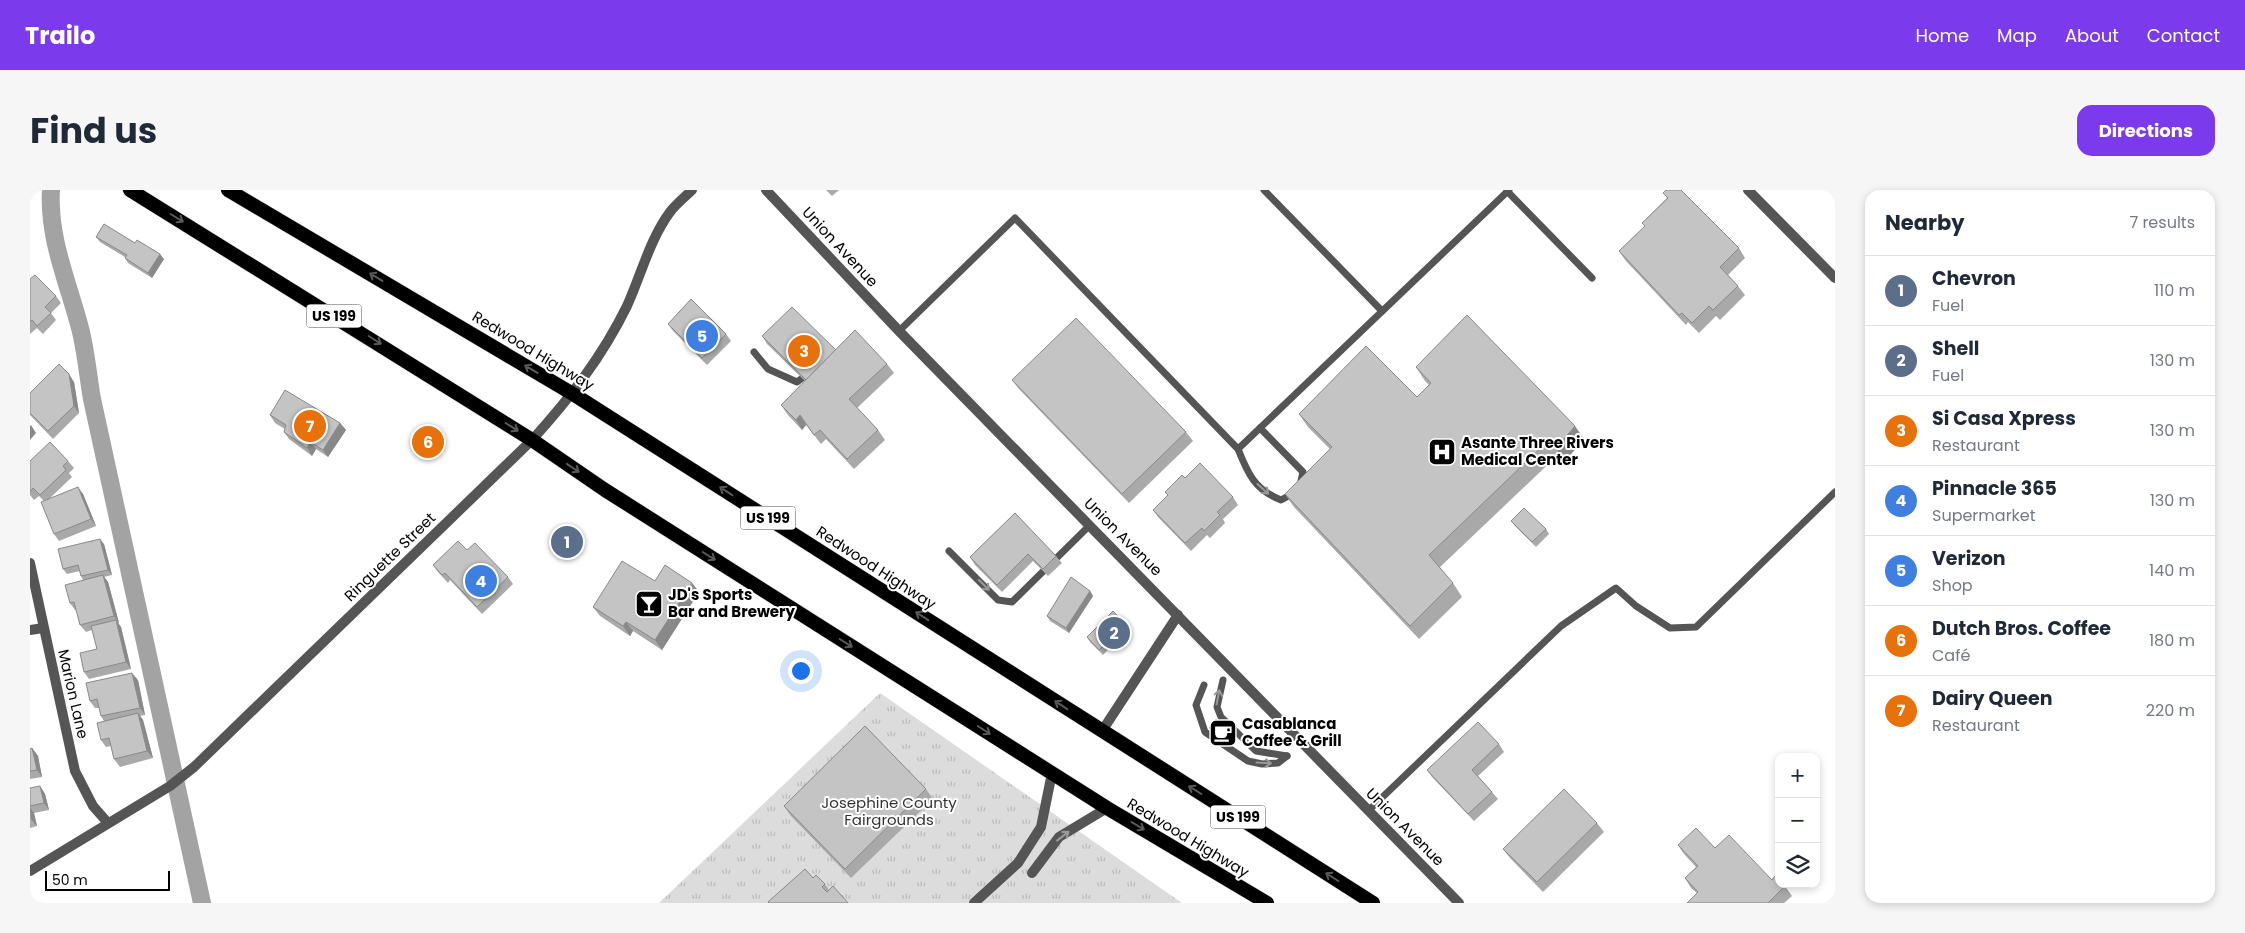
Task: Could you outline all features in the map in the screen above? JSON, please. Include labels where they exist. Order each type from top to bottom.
[{"type":"highway","name":"Redwood Highway","points":[[130,190],[532,440],[605,490],[1107,808],[1267,903]]},
{"type":"highway","name":"Redwood Highway","points":[[228,190],[574,394],[1373,903]]},
{"type":"highway","points":[[1220,876],[1253,903]]},
{"type":"street","name":"Ringuette Street","points":[[30,871],[170,786],[214,749],[532,440],[574,394],[611,335],[670,212],[692,190]]},
{"type":"street","name":"Union Avenue","points":[[766,190],[899,331],[1460,903]]},
{"type":"street","points":[[1748,190],[1835,278]]},
{"type":"street","name":"Marion Lane","points":[[30,563],[75,771],[93,806],[108,823]]},
{"type":"street","points":[[1102,731],[1178,615]]},
{"type":"street","points":[[30,630],[43,628]]},
{"type":"street","points":[[974,903],[1018,863],[1041,827],[1052,773]]},
{"type":"street","points":[[1032,873],[1059,837],[1107,808]]},
{"type":"lane","points":[[1264,190],[1382,310]]},
{"type":"lane","points":[[1238,449],[1508,191],[1592,278]]},
{"type":"lane","points":[[899,331],[1015,218],[1238,449],[1246,471],[1265,493],[1281,500],[1299,490],[1303,472],[1260,428]]},
{"type":"lane","points":[[754,352],[768,368],[797,382],[818,367]]},
{"type":"lane","points":[[1368,811],[1561,626],[1616,588],[1636,606],[1670,628],[1696,627],[1835,492]]},
{"type":"lane","points":[[949,551],[998,600],[1012,602],[1090,525]]},
{"type":"lane","points":[[1204,685],[1196,705],[1205,732],[1248,760],[1262,764],[1278,763],[1287,756],[1256,751],[1221,717],[1217,707],[1223,680]]},
{"type":"green space","name":"Josephine County Fairgrounds","points":[[880,693],[1182,903],[659,903]]},
{"type":"building","points":[[1666,190],[1681,190],[1739,248],[1720,267],[1738,286],[1713,310],[1709,306],[1692,323],[1682,313],[1679,315],[1619,251],[1645,226],[1642,223],[1668,198],[1663,193]]},
{"type":"building","points":[[104,224],[135,243],[137,240],[160,254],[148,273],[125,258],[127,255],[96,237]]},
{"type":"building","points":[[35,275],[56,296],[45,307],[51,313],[37,326],[32,320],[30,322],[30,279]]},
{"type":"building","points":[[691,299],[726,334],[702,358],[668,324]]},
{"type":"building","points":[[792,307],[836,350],[806,380],[762,336]]},
{"type":"building","points":[[1467,315],[1575,426],[1556,448],[1549,440],[1429,555],[1453,583],[1410,626],[1285,494],[1332,447],[1299,414],[1366,346],[1417,397],[1431,383],[1416,367]]},
{"type":"building","points":[[1076,318],[1186,432],[1122,494],[1012,380]]},
{"type":"building","points":[[855,330],[887,364],[849,399],[878,430],[847,459],[820,430],[814,435],[800,415],[796,420],[781,405]]},
{"type":"building","points":[[59,364],[69,374],[74,406],[48,431],[30,413],[30,393]]},
{"type":"building","points":[[285,390],[340,423],[323,450],[310,442],[307,448],[284,432],[286,425],[270,415]]},
{"type":"building","points":[[50,442],[68,461],[63,466],[66,470],[40,495],[33,488],[30,492],[30,461]]},
{"type":"building","points":[[1200,463],[1233,497],[1217,512],[1220,515],[1204,531],[1202,528],[1185,543],[1153,510],[1168,495],[1165,492],[1182,475],[1185,478]]},
{"type":"building","points":[[78,487],[91,519],[54,534],[41,502]]},
{"type":"building","points":[[1524,508],[1546,529],[1532,542],[1511,521]]},
{"type":"building","points":[[1015,513],[1056,556],[1043,569],[1028,554],[997,585],[970,557]]},
{"type":"building","points":[[100,539],[108,570],[81,576],[78,565],[63,569],[58,549]]},
{"type":"building","points":[[458,541],[467,550],[475,543],[508,577],[477,607],[445,573],[442,575],[433,565]]},
{"type":"building","name":"JD's Sports Bar and Brewery","points":[[622,561],[655,581],[665,565],[692,583],[655,640],[626,622],[623,626],[593,607]]},
{"type":"building","points":[[103,575],[114,616],[80,625],[74,602],[70,603],[65,585]]},
{"type":"building","points":[[1071,577],[1090,591],[1066,628],[1047,616]]},
{"type":"building","points":[[1113,611],[1125,624],[1099,650],[1087,637]]},
{"type":"building","points":[[116,620],[126,662],[84,672],[80,653],[97,649],[91,626]]},
{"type":"building","points":[[132,673],[140,708],[101,716],[97,699],[90,701],[86,683]]},
{"type":"building","points":[[138,713],[147,751],[114,759],[109,738],[101,740],[97,723]]},
{"type":"building","name":"Casablanca Coffee & Grill","points":[[1216,719],[1234,734],[1226,742],[1209,728]]},
{"type":"building","points":[[1478,722],[1499,744],[1472,770],[1492,792],[1468,814],[1427,770]]},
{"type":"building","points":[[865,726],[926,789],[845,869],[784,806]]},
{"type":"building","points":[[32,748],[37,770],[30,771],[30,749]]},
{"type":"building","points":[[40,786],[44,803],[30,806],[30,788]]},
{"type":"building","points":[[1564,789],[1597,823],[1537,882],[1503,849]]},
{"type":"building","points":[[1696,828],[1715,848],[1729,835],[1772,880],[1775,876],[1775,888],[1783,888],[1768,903],[1687,903],[1698,892],[1685,878],[1698,866],[1678,845]]},
{"type":"building","points":[[805,869],[813,878],[816,875],[825,884],[822,887],[827,892],[833,886],[848,903],[768,902]]},
{"type":"waterway","points":[[51,190],[51,208],[56,243],[82,337],[92,399],[202,903]]},
{"type":"place","name":"Verizon","points":[[702,336]]},
{"type":"place","name":"Si Casa Xpress","points":[[804,351]]},
{"type":"place","name":"Dairy Queen","points":[[310,426]]},
{"type":"place","name":"Dutch Bros. Coffee","points":[[428,442]]},
{"type":"place","name":"Asante Three Rivers Medical Center","points":[[1442,452]]},
{"type":"place","name":"Chevron","points":[[567,542]]},
{"type":"place","name":"Pinnacle 365","points":[[481,581]]},
{"type":"place","name":"JD's Sports Bar and Brewery","points":[[649,604]]},
{"type":"place","name":"Shell","points":[[1114,633]]},
{"type":"place","name":"Casablanca Coffee & Grill","points":[[1223,733]]}]
